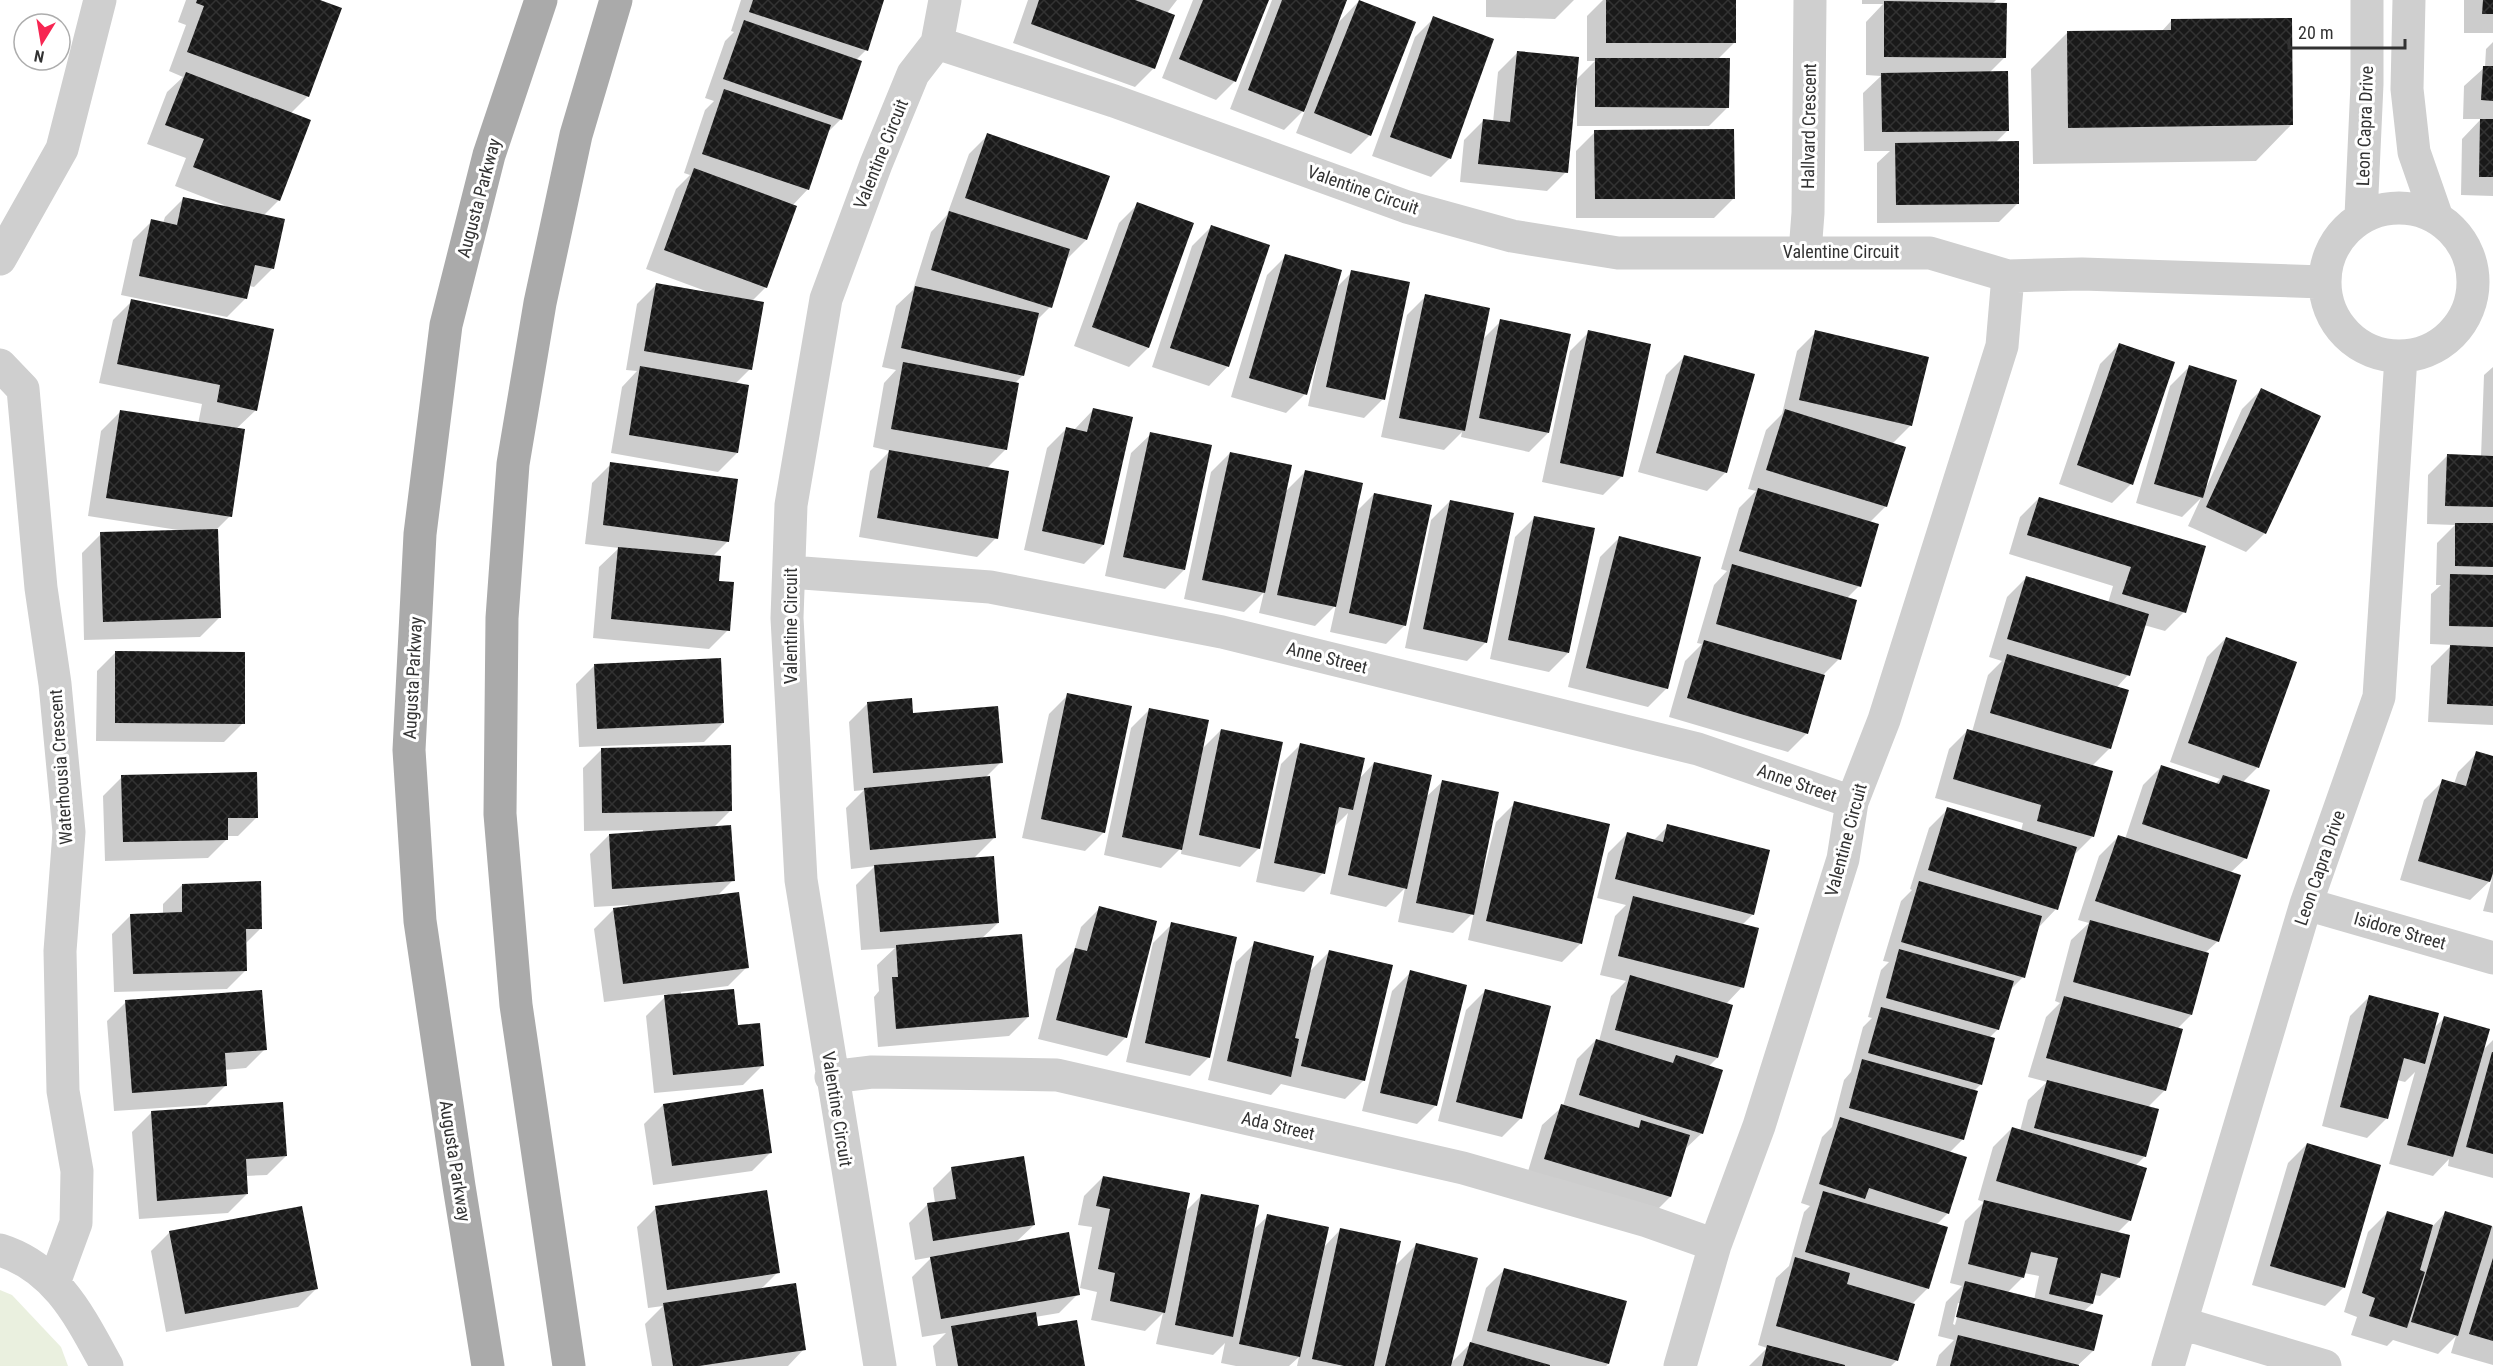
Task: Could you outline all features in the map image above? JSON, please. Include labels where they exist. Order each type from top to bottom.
[{"type":"main road","name":"Augusta Parkway","points":[[488,1366],[420,921],[409,750],[420,534],[446,325],[489,155],[541,0]]},
{"type":"main road","points":[[569,1366],[516,1005],[500,814],[502,618],[513,464],[540,303],[576,135],[616,0]]},
{"type":"street","points":[[0,258],[62,149],[100,0]]},
{"type":"street","points":[[937,43],[945,0]]},
{"type":"street","name":"Hallvard Crescent","points":[[1805,252],[1808,213],[1810,0]]},
{"type":"street","name":"Leon Capra Drive","points":[[2361,216],[2367,84],[2367,0]]},
{"type":"street","points":[[2409,0],[2407,89],[2414,152],[2436,215],[2464,243],[2484,282],[2466,319],[2438,346],[2401,357],[2371,352],[2346,336],[2329,311],[2323,282],[2333,244],[2361,216],[2399,206],[2436,215]]},
{"type":"street","name":"Valentine Circuit","points":[[880,1366],[831,1077],[801,880],[787,618],[791,505],[826,299],[876,164],[913,74],[937,43],[1114,101],[1407,207],[1512,236],[1618,253],[1930,253],[2008,276],[2082,274],[2323,282]]},
{"type":"street","name":"Valentine Circuit","points":[[1680,1366],[1715,1245],[1759,1126],[1840,870],[1852,802],[1884,720],[2002,346],[2008,276]]},
{"type":"street","name":"Leon Capra Drive","points":[[2168,1366],[2307,904],[2379,697],[2401,357]]},
{"type":"street","name":"Waterhousia Crescent","points":[[0,365],[23,389],[41,588],[55,684],[69,832],[60,951],[63,1090],[77,1171],[76,1223],[54,1283]]},
{"type":"street","name":"Anne Street","points":[[790,572],[990,587],[1222,632],[1698,749],[1852,802]]},
{"type":"street","name":"Isidore Street","points":[[2307,904],[2493,958]]},
{"type":"street","name":"Ada Street","points":[[831,1077],[872,1072],[1057,1075],[1463,1168],[1647,1221],[1715,1245]]},
{"type":"street","points":[[0,1250],[21,1257],[54,1283],[78,1313],[107,1366]]},
{"type":"street","points":[[2181,1323],[2325,1366]]},
{"type":"green space","points":[[0,1290],[12,1295],[61,1347],[68,1366],[0,1366]]},
{"type":"building","points":[[197,0],[320,0],[342,8],[309,97],[187,52],[204,6],[196,3]]},
{"type":"building","points":[[753,0],[884,0],[868,51],[749,12]]},
{"type":"building","points":[[1039,0],[1135,0],[1175,15],[1155,69],[1031,24]]},
{"type":"building","points":[[1203,0],[1269,0],[1236,82],[1179,59]]},
{"type":"building","points":[[1282,0],[1347,0],[1304,112],[1248,90]]},
{"type":"building","points":[[1359,0],[1416,22],[1371,136],[1314,113]]},
{"type":"building","points":[[1606,0],[1736,0],[1736,43],[1606,43]]},
{"type":"building","points":[[2483,0],[2493,0],[2493,14],[2482,14]]},
{"type":"building","points":[[1884,1],[2007,3],[2006,58],[1884,57]]},
{"type":"building","points":[[1433,16],[1494,39],[1451,159],[1390,137]]},
{"type":"building","points":[[2292,18],[2293,125],[2068,128],[2067,31],[2171,30],[2171,19]]},
{"type":"building","points":[[744,20],[862,61],[842,120],[723,79]]},
{"type":"building","points":[[1517,51],[1579,57],[1568,173],[1478,164],[1483,119],[1510,122]]},
{"type":"building","points":[[1595,58],[1730,58],[1729,108],[1595,107]]},
{"type":"building","points":[[2483,66],[2493,66],[2493,101],[2481,100]]},
{"type":"building","points":[[2008,71],[2009,131],[1882,132],[1881,73]]},
{"type":"building","points":[[186,72],[311,120],[280,201],[193,167],[204,139],[165,125]]},
{"type":"building","points":[[724,89],[831,125],[809,190],[702,154]]},
{"type":"building","points":[[2480,119],[2493,119],[2493,177],[2479,177]]},
{"type":"building","points":[[1734,129],[1735,199],[1595,199],[1594,130]]},
{"type":"building","points":[[987,133],[1110,176],[1087,240],[965,198]]},
{"type":"building","points":[[2019,141],[2019,204],[1896,205],[1895,143]]},
{"type":"building","points":[[694,168],[797,206],[767,288],[664,250]]},
{"type":"building","points":[[183,197],[285,219],[274,269],[255,265],[247,299],[139,276],[151,219],[177,225]]},
{"type":"building","points":[[1137,202],[1194,223],[1149,348],[1092,327]]},
{"type":"building","points":[[949,211],[1070,249],[1052,308],[931,270]]},
{"type":"building","points":[[1211,225],[1270,245],[1229,367],[1170,348]]},
{"type":"building","points":[[1285,254],[1342,270],[1307,395],[1249,378]]},
{"type":"building","points":[[1351,270],[1410,282],[1385,400],[1326,387]]},
{"type":"building","points":[[656,283],[764,302],[752,370],[644,351]]},
{"type":"building","points":[[915,286],[1039,313],[1024,376],[901,348]]},
{"type":"building","points":[[1425,294],[1490,308],[1465,431],[1399,418]]},
{"type":"building","points":[[131,299],[274,329],[257,411],[217,402],[220,385],[117,364]]},
{"type":"building","points":[[1500,319],[1571,334],[1549,433],[1479,418]]},
{"type":"building","points":[[1588,330],[1651,344],[1623,477],[1560,463]]},
{"type":"building","points":[[1815,330],[1929,357],[1912,426],[1799,400]]},
{"type":"building","points":[[2119,343],[2175,362],[2133,485],[2077,465]]},
{"type":"building","points":[[1684,355],[1755,374],[1727,473],[1656,453]]},
{"type":"building","points":[[903,362],[1019,383],[1007,450],[891,429]]},
{"type":"building","points":[[2189,365],[2237,380],[2203,498],[2154,484]]},
{"type":"building","points":[[640,366],[749,385],[738,453],[629,435]]},
{"type":"building","points":[[2261,388],[2321,416],[2266,534],[2206,507]]},
{"type":"building","points":[[1093,408],[1133,417],[1104,545],[1042,531],[1066,427],[1087,432]]},
{"type":"building","points":[[1785,409],[1906,447],[1887,507],[1766,470]]},
{"type":"building","points":[[120,410],[245,429],[232,517],[106,498]]},
{"type":"building","points":[[1150,432],[1212,445],[1185,570],[1123,557]]},
{"type":"building","points":[[889,450],[1009,471],[998,539],[877,518]]},
{"type":"building","points":[[1230,452],[1292,465],[1265,593],[1202,580]]},
{"type":"building","points":[[2447,454],[2493,456],[2493,507],[2445,506]]},
{"type":"building","points":[[610,462],[738,479],[729,542],[603,525]]},
{"type":"building","points":[[1305,470],[1363,483],[1336,607],[1277,595]]},
{"type":"building","points":[[1758,488],[1879,524],[1861,587],[1739,551]]},
{"type":"building","points":[[1374,493],[1432,505],[1406,626],[1349,613]]},
{"type":"building","points":[[2039,497],[2206,546],[2186,613],[2122,594],[2131,567],[2027,535]]},
{"type":"building","points":[[1450,500],[1514,513],[1487,643],[1423,629]]},
{"type":"building","points":[[1534,516],[1595,528],[1569,653],[1508,640]]},
{"type":"building","points":[[2455,523],[2493,523],[2493,567],[2455,566]]},
{"type":"building","points":[[218,529],[221,618],[103,622],[100,532]]},
{"type":"building","points":[[1619,536],[1701,557],[1668,689],[1586,668]]},
{"type":"building","points":[[618,547],[721,556],[719,581],[734,582],[730,631],[611,619]]},
{"type":"building","points":[[1732,564],[1857,600],[1841,660],[1716,624]]},
{"type":"building","points":[[2450,574],[2493,575],[2493,627],[2449,626]]},
{"type":"building","points":[[2026,576],[2149,614],[2130,676],[2007,639]]},
{"type":"building","points":[[2226,637],[2297,662],[2259,768],[2188,743]]},
{"type":"building","points":[[1704,640],[1825,675],[1808,734],[1687,698]]},
{"type":"building","points":[[2450,645],[2493,647],[2493,706],[2447,704]]},
{"type":"building","points":[[115,651],[245,652],[245,724],[115,723]]},
{"type":"building","points":[[2007,654],[2129,690],[2111,749],[1990,713]]},
{"type":"building","points":[[721,658],[724,723],[597,729],[594,664]]},
{"type":"building","points":[[1067,693],[1132,706],[1105,833],[1041,819]]},
{"type":"building","points":[[912,698],[913,713],[998,706],[1003,763],[873,773],[867,702]]},
{"type":"building","points":[[1149,708],[1209,720],[1182,850],[1122,837]]},
{"type":"building","points":[[1221,729],[1283,742],[1260,849],[1199,835]]},
{"type":"building","points":[[1967,729],[2113,771],[2094,837],[2037,821],[2041,805],[1953,779]]},
{"type":"building","points":[[1300,743],[1365,758],[1353,810],[1339,807],[1325,874],[1274,863]]},
{"type":"building","points":[[731,745],[732,811],[602,813],[601,748]]},
{"type":"building","points":[[2476,751],[2493,756],[2493,873],[2490,882],[2418,861],[2442,779],[2466,786]]},
{"type":"building","points":[[1374,762],[1432,775],[1407,889],[1348,875]]},
{"type":"building","points":[[2161,765],[2219,784],[2223,775],[2270,790],[2247,859],[2142,824]]},
{"type":"building","points":[[257,772],[258,818],[228,818],[228,840],[123,842],[121,775]]},
{"type":"building","points":[[990,776],[996,838],[870,850],[864,788]]},
{"type":"building","points":[[1442,780],[1499,792],[1474,915],[1416,903]]},
{"type":"building","points":[[1514,801],[1610,824],[1582,944],[1486,921]]},
{"type":"building","points":[[1947,807],[2077,847],[2058,910],[1928,870]]},
{"type":"building","points":[[1667,824],[1770,850],[1754,915],[1615,879],[1627,832],[1663,842]]},
{"type":"building","points":[[731,825],[735,881],[612,889],[609,834]]},
{"type":"building","points":[[2118,835],[2241,875],[2219,942],[2095,901]]},
{"type":"building","points":[[994,856],[999,923],[880,932],[874,865]]},
{"type":"building","points":[[261,881],[262,929],[246,929],[247,971],[133,974],[130,914],[182,912],[182,884]]},
{"type":"building","points":[[1919,881],[2042,916],[2025,978],[1901,942]]},
{"type":"building","points":[[739,892],[749,968],[623,984],[613,908]]},
{"type":"building","points":[[1633,896],[1759,928],[1744,988],[1618,956]]},
{"type":"building","points":[[1099,906],[1157,921],[1127,1038],[1056,1020],[1075,948],[1087,951]]},
{"type":"building","points":[[2090,920],[2209,953],[2192,1015],[2073,982]]},
{"type":"building","points":[[1171,922],[1237,937],[1210,1058],[1145,1043]]},
{"type":"building","points":[[1022,934],[1029,1017],[896,1029],[892,977],[898,977],[896,945]]},
{"type":"building","points":[[1254,941],[1314,956],[1295,1038],[1299,1039],[1291,1077],[1227,1061]]},
{"type":"building","points":[[1899,949],[2014,981],[1999,1030],[1886,998]]},
{"type":"building","points":[[1329,950],[1393,965],[1365,1081],[1301,1066]]},
{"type":"building","points":[[1410,970],[1467,985],[1437,1106],[1380,1093]]},
{"type":"building","points":[[1630,975],[1733,1005],[1718,1058],[1615,1030]]},
{"type":"building","points":[[734,989],[738,1025],[760,1023],[764,1066],[673,1075],[664,995]]},
{"type":"building","points":[[1485,989],[1551,1006],[1522,1119],[1456,1102]]},
{"type":"building","points":[[262,990],[267,1050],[225,1053],[227,1086],[132,1093],[125,1000]]},
{"type":"building","points":[[2369,995],[2439,1013],[2425,1064],[2404,1058],[2388,1119],[2340,1107]]},
{"type":"building","points":[[2064,996],[2183,1029],[2166,1091],[2046,1058]]},
{"type":"building","points":[[1881,1007],[1995,1038],[1982,1085],[1868,1053]]},
{"type":"building","points":[[2444,1016],[2490,1029],[2453,1157],[2407,1145]]},
{"type":"building","points":[[1596,1039],[1673,1063],[1676,1055],[1723,1070],[1703,1134],[1579,1095]]},
{"type":"building","points":[[2493,1052],[2493,1154],[2466,1147]]},
{"type":"building","points":[[1862,1059],[1978,1091],[1964,1140],[1849,1108]]},
{"type":"building","points":[[2047,1080],[2159,1109],[2146,1157],[2034,1128]]},
{"type":"building","points":[[763,1089],[772,1153],[672,1166],[663,1104]]},
{"type":"building","points":[[283,1102],[287,1156],[246,1159],[248,1194],[157,1201],[151,1111]]},
{"type":"building","points":[[1561,1104],[1639,1128],[1641,1120],[1690,1135],[1671,1197],[1544,1159]]},
{"type":"building","points":[[1840,1117],[1967,1157],[1949,1214],[1869,1188],[1865,1199],[1819,1184]]},
{"type":"building","points":[[2012,1127],[2147,1168],[2131,1221],[1996,1181]]},
{"type":"building","points":[[2307,1143],[2381,1165],[2345,1288],[2270,1266]]},
{"type":"building","points":[[1024,1156],[1035,1225],[933,1241],[927,1203],[956,1199],[951,1167]]},
{"type":"building","points":[[1103,1176],[1190,1193],[1165,1313],[1110,1301],[1115,1273],[1098,1269],[1110,1209],[1096,1206]]},
{"type":"building","points":[[767,1190],[780,1273],[667,1290],[655,1206]]},
{"type":"building","points":[[1823,1191],[1948,1227],[1929,1289],[1805,1252]]},
{"type":"building","points":[[1201,1194],[1259,1205],[1233,1337],[1175,1325]]},
{"type":"building","points":[[1984,1200],[2130,1235],[2120,1278],[2101,1273],[2093,1304],[2049,1294],[2058,1258],[2031,1252],[2024,1278],[1968,1264]]},
{"type":"building","points":[[302,1206],[318,1289],[185,1314],[169,1231]]},
{"type":"building","points":[[2387,1211],[2433,1225],[2420,1270],[2425,1272],[2407,1328],[2369,1316],[2375,1298],[2362,1293]]},
{"type":"building","points":[[2445,1211],[2492,1226],[2458,1336],[2411,1322]]},
{"type":"building","points":[[1267,1214],[1329,1227],[1300,1357],[1239,1344]]},
{"type":"building","points":[[1340,1228],[1401,1241],[1374,1366],[1344,1366],[1312,1359]]},
{"type":"building","points":[[1069,1232],[1080,1295],[941,1319],[930,1257]]},
{"type":"building","points":[[1416,1243],[1478,1258],[1451,1366],[1385,1366]]},
{"type":"building","points":[[1795,1257],[1850,1273],[1847,1284],[1915,1304],[1898,1361],[1776,1326]]},
{"type":"building","points":[[2493,1258],[2493,1341],[2469,1334]]},
{"type":"building","points":[[1504,1268],[1627,1301],[1609,1364],[1487,1331]]},
{"type":"building","points":[[1965,1281],[2103,1315],[2094,1351],[1956,1317]]},
{"type":"building","points":[[796,1283],[806,1350],[699,1366],[673,1366],[663,1303]]},
{"type":"building","points":[[1036,1312],[1038,1326],[1077,1320],[1085,1366],[958,1366],[951,1326]]},
{"type":"building","points":[[1958,1335],[2079,1365],[2079,1366],[1950,1366]]},
{"type":"building","points":[[1470,1342],[1550,1365],[1550,1366],[1463,1366]]},
{"type":"building","points":[[1767,1345],[1845,1365],[1845,1366],[1762,1366]]}]
